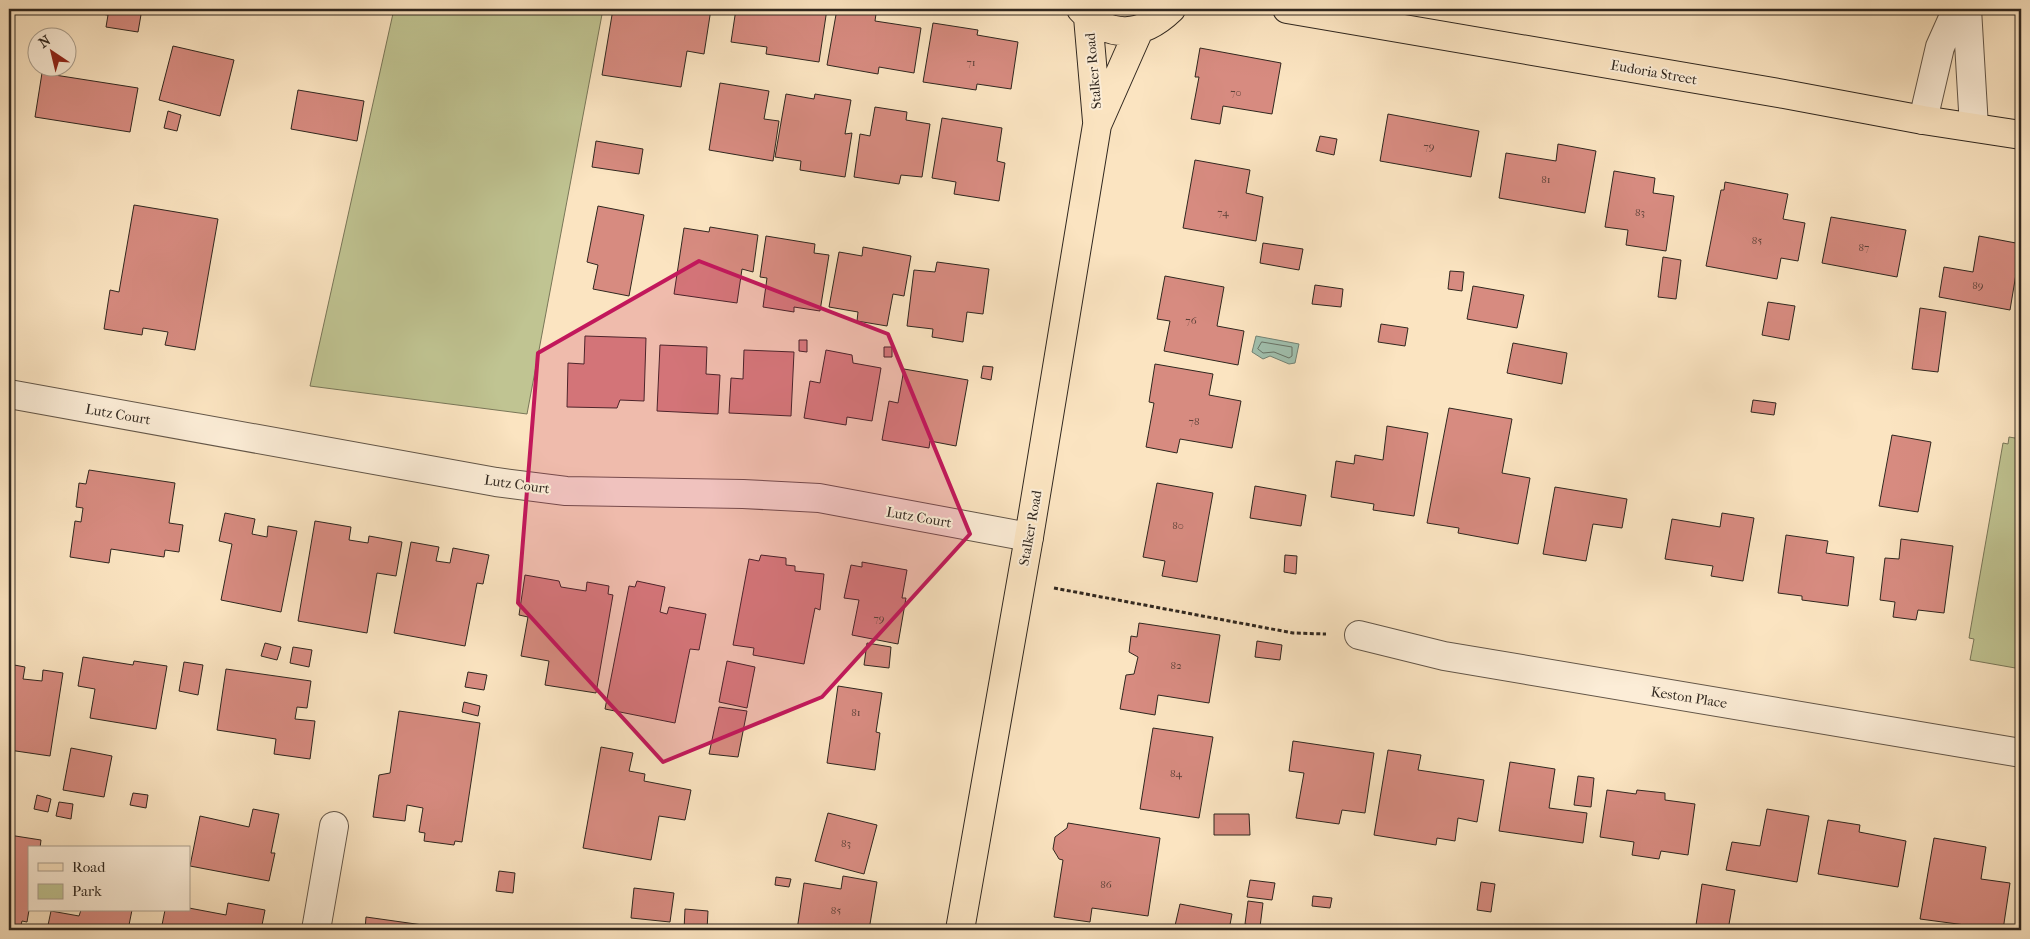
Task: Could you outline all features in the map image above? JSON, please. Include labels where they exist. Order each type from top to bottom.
[{"type":"main road","points":[[1084,13],[1103,27],[1121,32],[1139,30],[1157,22],[1171,9]]},
{"type":"main road","name":"Eudoria Street","points":[[1287,9],[1774,92],[1923,120],[2021,135]]},
{"type":"main road","name":"Stalker Road","points":[[1084,13],[1097,124]]},
{"type":"main road","name":"Stalker Road","points":[[960,930],[1029,537],[1097,124],[1139,30]]},
{"type":"street","points":[[1923,120],[1940,46],[1957,9]]},
{"type":"street","points":[[1967,9],[1974,127]]},
{"type":"street","name":"Lutz Court","points":[[9,394],[496,482],[566,491],[743,494],[819,498],[1029,537]]},
{"type":"street","name":"Keston Place","points":[[1359,635],[1444,656],[2021,753]]},
{"type":"street","points":[[316,930],[334,826]]},
{"type":"path","points":[[1021,582],[1293,633],[1359,635]]},
{"type":"highlighted area","points":[[699,261],[888,334],[970,534],[822,697],[663,762],[518,603],[538,353]]},
{"type":"green space","points":[[394,9],[603,9],[527,414],[310,386]]},
{"type":"green space","points":[[2009,437],[2021,439],[2021,669],[1970,660],[1974,639],[1969,638],[2003,443],[2008,444]]},
{"type":"water","points":[[1256,336],[1299,344],[1295,363],[1289,364],[1270,356],[1263,359],[1252,352]]},
{"type":"building","points":[[95,9],[142,9],[138,32],[106,27],[108,15],[94,13]]},
{"type":"building","points":[[613,9],[711,9],[704,54],[687,51],[681,87],[602,75]]},
{"type":"building","points":[[736,9],[827,9],[819,62],[766,54],[767,47],[731,42]]},
{"type":"building","points":[[837,9],[876,14],[875,21],[921,28],[914,73],[879,67],[878,74],[827,65]]},
{"type":"building","points":[[933,23],[978,30],[977,35],[1018,42],[1011,89],[977,84],[976,90],[923,82]]},
{"type":"building","points":[[173,46],[234,60],[220,116],[159,100]]},
{"type":"building","points":[[1200,48],[1281,63],[1272,114],[1223,106],[1220,124],[1191,119],[1199,77],[1195,77]]},
{"type":"building","points":[[41,78],[74,78],[138,88],[130,132],[35,117]]},
{"type":"building","points":[[720,83],[769,91],[764,119],[779,121],[773,161],[709,150]]},
{"type":"building","points":[[298,90],[364,101],[357,141],[291,129]]},
{"type":"building","points":[[786,94],[814,99],[815,94],[851,100],[845,134],[852,133],[845,177],[800,170],[801,161],[775,157]]},
{"type":"building","points":[[875,107],[907,112],[906,120],[930,124],[922,177],[901,175],[899,184],[854,177],[860,134],[870,136]]},
{"type":"building","points":[[168,111],[181,115],[177,131],[164,128]]},
{"type":"building","points":[[1388,114],[1479,131],[1471,177],[1380,161]]},
{"type":"building","points":[[942,118],[1002,128],[997,161],[1005,163],[999,201],[954,194],[956,182],[932,178]]},
{"type":"building","points":[[1320,136],[1337,139],[1334,155],[1316,151]]},
{"type":"building","points":[[596,141],[643,149],[639,174],[592,167]]},
{"type":"building","points":[[1558,144],[1596,151],[1585,213],[1499,198],[1506,153],[1556,161]]},
{"type":"building","points":[[1195,160],[1250,170],[1246,193],[1263,197],[1256,241],[1183,228]]},
{"type":"building","points":[[1614,171],[1655,178],[1653,193],[1674,196],[1666,251],[1626,245],[1628,230],[1605,227]]},
{"type":"building","points":[[1725,182],[1788,194],[1783,219],[1805,223],[1798,261],[1781,258],[1777,279],[1706,266],[1721,190],[1724,190]]},
{"type":"building","points":[[134,205],[218,219],[195,350],[165,345],[168,332],[143,328],[142,335],[104,329],[110,290],[119,292]]},
{"type":"building","points":[[598,206],[644,215],[629,296],[593,289],[598,265],[587,262]]},
{"type":"building","points":[[1831,217],[1906,230],[1897,277],[1822,263]]},
{"type":"building","points":[[710,227],[758,235],[753,272],[742,269],[737,303],[674,294],[684,228],[709,232]]},
{"type":"building","points":[[766,236],[815,244],[814,253],[829,255],[820,311],[794,307],[794,312],[763,307],[767,278],[760,277]]},
{"type":"building","points":[[1979,236],[2021,244],[2010,310],[1939,297],[1944,267],[1973,272]]},
{"type":"building","points":[[1263,243],[1303,249],[1299,270],[1260,263]]},
{"type":"building","points":[[863,247],[911,256],[904,296],[893,294],[887,326],[857,321],[858,312],[829,307],[839,252],[862,256]]},
{"type":"building","points":[[1663,257],[1681,260],[1676,299],[1658,297]]},
{"type":"building","points":[[937,262],[989,269],[983,314],[967,312],[963,342],[932,337],[933,329],[907,326],[914,270],[935,272]]},
{"type":"building","points":[[1450,271],[1464,272],[1462,291],[1448,289]]},
{"type":"building","points":[[1165,276],[1224,287],[1217,326],[1244,331],[1238,365],[1164,351],[1170,321],[1157,319]]},
{"type":"building","points":[[1315,285],[1343,289],[1341,307],[1312,304]]},
{"type":"building","points":[[1473,286],[1524,295],[1517,328],[1467,319]]},
{"type":"building","points":[[1768,302],[1795,306],[1789,340],[1762,335]]},
{"type":"building","points":[[1920,308],[1946,312],[1938,372],[1912,369]]},
{"type":"building","points":[[1381,324],[1408,328],[1405,346],[1378,342]]},
{"type":"building","points":[[585,336],[646,338],[644,401],[620,400],[617,408],[567,407],[568,363],[584,364]]},
{"type":"building","points":[[799,340],[807,340],[807,352],[799,351]]},
{"type":"building","points":[[1513,343],[1567,353],[1562,384],[1507,373]]},
{"type":"building","points":[[660,345],[707,347],[706,374],[720,375],[718,414],[657,411]]},
{"type":"building","points":[[884,347],[892,347],[892,357],[884,357]]},
{"type":"building","points":[[744,350],[794,352],[791,416],[729,413],[731,378],[743,379]]},
{"type":"building","points":[[826,350],[852,355],[853,363],[881,368],[872,421],[847,417],[846,425],[804,418],[810,381],[820,383]]},
{"type":"building","points":[[1155,364],[1213,374],[1209,395],[1241,401],[1232,448],[1180,439],[1177,453],[1146,447],[1154,403],[1149,402]]},
{"type":"building","points":[[983,366],[993,367],[991,380],[981,378]]},
{"type":"building","points":[[904,369],[968,380],[956,446],[930,441],[929,448],[882,440],[889,401],[898,403]]},
{"type":"building","points":[[1753,400],[1776,403],[1774,415],[1751,412]]},
{"type":"building","points":[[1449,408],[1512,419],[1502,473],[1530,478],[1518,544],[1458,533],[1459,528],[1427,523]]},
{"type":"building","points":[[1387,426],[1428,433],[1414,516],[1373,510],[1374,504],[1331,497],[1336,461],[1354,464],[1355,455],[1383,460]]},
{"type":"building","points":[[1892,435],[1931,442],[1918,512],[1879,506]]},
{"type":"building","points":[[89,470],[175,483],[169,523],[183,525],[179,552],[165,550],[164,557],[111,549],[109,563],[70,557],[75,521],[81,522],[83,508],[76,507],[79,483],[86,484]]},
{"type":"building","points":[[1157,483],[1213,493],[1197,582],[1162,576],[1165,561],[1143,557]]},
{"type":"building","points":[[1255,486],[1306,495],[1301,526],[1250,518]]},
{"type":"building","points":[[1555,487],[1627,499],[1622,528],[1593,524],[1586,561],[1543,554]]},
{"type":"building","points":[[225,513],[255,519],[252,534],[267,537],[268,526],[297,531],[281,612],[221,600],[232,544],[219,541]]},
{"type":"building","points":[[1722,513],[1754,518],[1743,581],[1711,576],[1713,566],[1665,559],[1672,519],[1720,527]]},
{"type":"building","points":[[315,521],[351,527],[349,540],[368,543],[369,536],[402,542],[396,576],[377,573],[367,633],[298,621]]},
{"type":"building","points":[[1786,535],[1828,541],[1826,553],[1854,557],[1848,606],[1802,600],[1802,596],[1778,593]]},
{"type":"building","points":[[1901,539],[1953,546],[1944,613],[1918,610],[1916,620],[1893,617],[1895,602],[1880,600],[1885,558],[1899,559]]},
{"type":"building","points":[[411,542],[439,547],[436,561],[450,563],[453,548],[489,555],[483,584],[477,583],[465,646],[394,633]]},
{"type":"building","points":[[761,555],[786,558],[786,565],[795,566],[795,571],[824,574],[820,610],[815,608],[804,664],[753,655],[754,648],[733,645],[749,559],[759,561]]},
{"type":"building","points":[[1285,555],[1297,556],[1296,574],[1284,572]]},
{"type":"building","points":[[862,562],[907,570],[902,598],[906,598],[898,644],[852,635],[859,600],[844,598],[851,565],[862,567]]},
{"type":"building","points":[[525,575],[559,581],[561,587],[586,591],[587,582],[609,586],[608,594],[613,595],[596,693],[545,685],[549,661],[521,656],[528,617],[519,615]]},
{"type":"building","points":[[637,581],[665,587],[660,612],[667,614],[669,607],[706,614],[699,650],[690,649],[675,723],[605,709],[629,586],[635,587]]},
{"type":"building","points":[[1139,623],[1220,635],[1209,703],[1158,695],[1155,715],[1120,709],[1126,675],[1134,674],[1138,657],[1129,652],[1131,636],[1137,637]]},
{"type":"building","points":[[1257,641],[1282,645],[1280,660],[1255,657]]},
{"type":"building","points":[[265,643],[281,647],[277,660],[261,656]]},
{"type":"building","points":[[867,643],[891,647],[889,668],[864,665]]},
{"type":"building","points":[[293,647],[312,650],[309,667],[290,663]]},
{"type":"building","points":[[83,657],[133,665],[134,661],[167,666],[156,729],[90,718],[95,689],[78,686]]},
{"type":"building","points":[[727,661],[755,667],[747,708],[719,702]]},
{"type":"building","points":[[184,662],[203,665],[198,695],[179,691]]},
{"type":"building","points":[[9,664],[25,667],[23,679],[42,681],[43,670],[63,673],[50,756],[9,750]]},
{"type":"building","points":[[226,669],[311,681],[307,708],[297,707],[295,719],[315,721],[310,759],[274,754],[276,739],[217,730]]},
{"type":"building","points":[[468,672],[487,675],[484,690],[465,687]]},
{"type":"building","points":[[838,686],[882,693],[876,732],[880,733],[875,770],[827,763]]},
{"type":"building","points":[[464,702],[480,706],[478,716],[462,712]]},
{"type":"building","points":[[719,707],[747,711],[738,757],[709,754]]},
{"type":"building","points":[[399,711],[480,723],[462,842],[455,841],[454,845],[424,841],[425,833],[419,832],[423,808],[407,805],[405,821],[373,817],[379,775],[390,773]]},
{"type":"building","points":[[1153,728],[1213,737],[1199,818],[1140,809]]},
{"type":"building","points":[[1293,741],[1374,753],[1365,813],[1342,810],[1339,824],[1296,818],[1304,773],[1289,771]]},
{"type":"building","points":[[601,747],[633,753],[629,771],[645,774],[644,781],[691,790],[685,820],[659,816],[651,860],[583,848]]},
{"type":"building","points":[[71,748],[112,756],[104,797],[63,790]]},
{"type":"building","points":[[1388,750],[1421,755],[1418,770],[1484,780],[1477,822],[1458,818],[1455,841],[1437,838],[1436,845],[1374,835]]},
{"type":"building","points":[[1510,762],[1555,769],[1549,808],[1587,813],[1583,843],[1499,831]]},
{"type":"building","points":[[1578,776],[1594,778],[1591,807],[1574,805]]},
{"type":"building","points":[[1607,790],[1636,794],[1637,790],[1665,793],[1665,800],[1695,804],[1688,855],[1661,851],[1659,859],[1632,855],[1634,842],[1600,837]]},
{"type":"building","points":[[133,793],[148,795],[146,808],[130,805]]},
{"type":"building","points":[[37,795],[51,799],[48,812],[34,809]]},
{"type":"building","points":[[59,802],[73,804],[71,819],[56,816]]},
{"type":"building","points":[[253,809],[279,814],[271,853],[275,853],[269,881],[190,866],[200,816],[249,827]]},
{"type":"building","points":[[1767,809],[1809,816],[1797,882],[1726,870],[1732,842],[1760,846]]},
{"type":"building","points":[[828,813],[877,825],[864,874],[815,861]]},
{"type":"building","points":[[1214,814],[1249,814],[1250,835],[1214,835]]},
{"type":"building","points":[[1828,820],[1860,825],[1859,832],[1906,841],[1898,887],[1818,874]]},
{"type":"building","points":[[1068,823],[1160,838],[1148,916],[1092,908],[1090,922],[1054,917],[1063,860],[1059,859],[1053,849],[1055,837],[1067,828]]},
{"type":"building","points":[[9,835],[41,840],[40,846],[28,846],[29,912],[27,922],[22,921],[20,929],[9,927]]},
{"type":"building","points":[[1934,838],[1986,847],[1981,879],[2010,883],[2003,930],[1920,919]]},
{"type":"building","points":[[499,871],[515,873],[513,893],[496,891]]},
{"type":"building","points":[[843,876],[877,882],[869,930],[797,930],[804,883],[841,889]]},
{"type":"building","points":[[776,877],[791,879],[789,887],[775,885]]},
{"type":"building","points":[[1250,880],[1275,883],[1272,900],[1247,897]]},
{"type":"building","points":[[1481,882],[1495,884],[1491,912],[1477,910]]},
{"type":"building","points":[[1702,884],[1735,890],[1728,930],[1696,925]]},
{"type":"building","points":[[634,888],[674,893],[670,922],[631,918]]},
{"type":"building","points":[[1313,896],[1332,898],[1330,908],[1312,906]]},
{"type":"building","points":[[1248,901],[1263,903],[1260,927],[1245,924]]},
{"type":"building","points":[[228,903],[265,910],[261,930],[161,930],[165,912],[190,912],[190,908],[226,915]]},
{"type":"building","points":[[1180,904],[1232,914],[1229,930],[1174,930]]},
{"type":"building","points":[[685,909],[708,911],[707,930],[684,930]]},
{"type":"building","points":[[51,912],[79,916],[80,912],[132,912],[128,930],[47,930]]},
{"type":"building","points":[[366,917],[430,926],[430,930],[365,930]]},
{"type":"building","points":[[470,926],[497,930],[470,930]]}]
